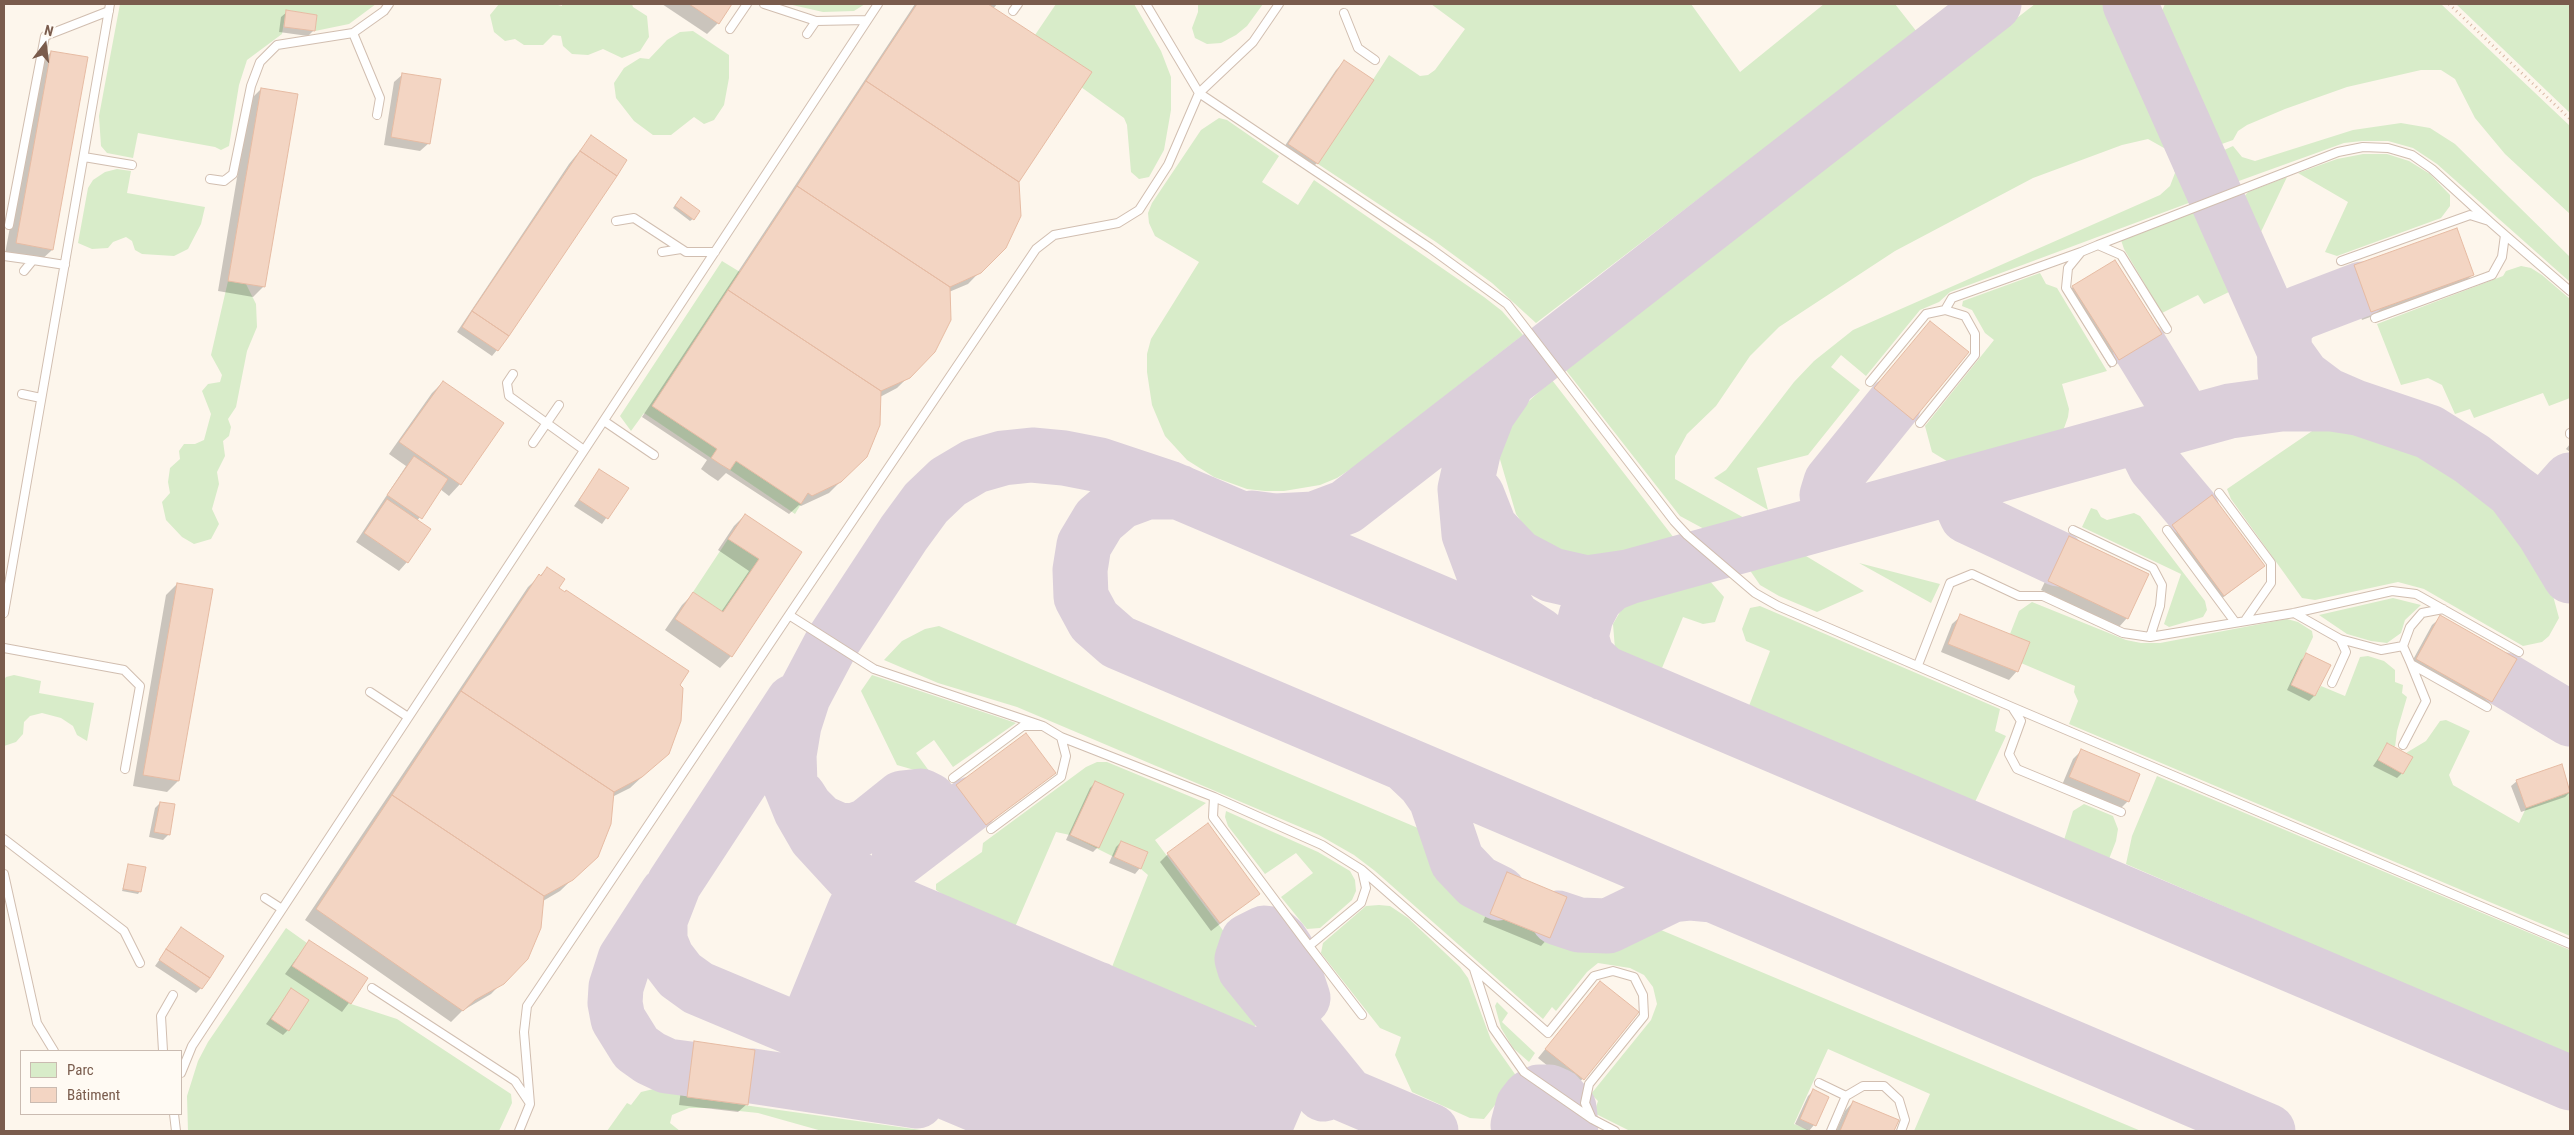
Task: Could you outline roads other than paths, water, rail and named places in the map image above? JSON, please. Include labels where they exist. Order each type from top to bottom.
[{"type":"lane","points":[[210,179],[224,181],[233,174],[251,86],[260,62],[277,45],[353,33],[384,11],[388,4]]},
{"type":"lane","points":[[730,30],[747,4]]},
{"type":"lane","points":[[764,4],[816,21],[867,20]]},
{"type":"lane","points":[[182,1071],[192,1046],[878,4]]},
{"type":"lane","points":[[1146,4],[1199,93],[1430,248],[1507,304],[1674,521],[1687,535],[1756,592],[1778,606],[2570,944]]},
{"type":"lane","points":[[519,1131],[530,1104],[524,1032],[527,1006],[788,615],[1036,249],[1054,235],[1118,223],[1139,210],[1168,165],[1199,93],[1253,42],[1279,4]]},
{"type":"lane","points":[[4,613],[7,578],[65,265],[110,7]]},
{"type":"lane","points":[[8,225],[45,36],[110,7]]},
{"type":"lane","points":[[1344,14],[1358,48],[1375,60]]},
{"type":"lane","points":[[807,34],[816,21]]},
{"type":"lane","points":[[353,33],[380,98],[377,115]]},
{"type":"lane","points":[[1945,310],[1952,298],[2081,252],[2338,152],[2363,147],[2388,148],[2412,155],[2432,169],[2505,236],[2570,291]]},
{"type":"lane","points":[[84,157],[132,165]]},
{"type":"lane","points":[[2341,261],[2470,215],[2489,221]]},
{"type":"lane","points":[[616,221],[634,218],[686,252],[715,252]]},
{"type":"lane","points":[[2375,318],[2492,275],[2502,257],[2505,236]]},
{"type":"lane","points":[[2098,245],[2121,255],[2167,329]]},
{"type":"lane","points":[[662,252],[681,249]]},
{"type":"lane","points":[[2081,252],[2068,268],[2066,288],[2112,362]]},
{"type":"lane","points":[[4,256],[65,265]]},
{"type":"lane","points":[[24,270],[33,260]]},
{"type":"lane","points":[[1870,382],[1926,314],[1945,310],[1965,316],[1975,334],[1975,355],[1920,423]]},
{"type":"lane","points":[[513,374],[507,383],[509,396],[584,450]]},
{"type":"lane","points":[[22,394],[41,398]]},
{"type":"lane","points":[[533,442],[559,404]]},
{"type":"lane","points":[[604,421],[654,455]]},
{"type":"lane","points":[[2219,493],[2271,563],[2270,583],[2246,619]]},
{"type":"lane","points":[[2074,530],[2153,568],[2162,585],[2160,606],[2150,637]]},
{"type":"lane","points":[[2167,530],[2235,622]]},
{"type":"lane","points":[[1918,665],[1950,583],[1972,574],[2019,596],[2043,596],[2123,634],[2150,637],[2246,619],[2294,613],[2392,591],[2416,594],[2519,652]]},
{"type":"lane","points":[[2403,745],[2426,701],[2403,646],[2410,627],[2422,612],[2443,609]]},
{"type":"lane","points":[[2294,613],[2340,639],[2381,650],[2403,646]]},
{"type":"lane","points":[[788,615],[874,669],[1043,726],[1061,737],[1214,797],[1322,845],[1362,870],[1548,1033],[1594,976],[1614,971],[1634,977],[1643,995],[1644,1016],[1590,1084],[1585,1103],[1592,1120]]},
{"type":"lane","points":[[2332,683],[2346,652],[2340,639]]},
{"type":"lane","points":[[4,648],[124,670],[135,680],[140,686],[125,769]]},
{"type":"lane","points":[[2411,664],[2487,708]]},
{"type":"lane","points":[[370,692],[408,717]]},
{"type":"lane","points":[[2012,707],[2021,722],[2009,754],[2017,770],[2121,812]]},
{"type":"lane","points":[[953,778],[1023,726],[1043,726]]},
{"type":"lane","points":[[991,830],[1061,777],[1066,756],[1061,737]]},
{"type":"lane","points":[[1214,797],[1213,817],[1362,1015]]},
{"type":"lane","points":[[4,838],[124,931],[140,963]]},
{"type":"lane","points":[[1309,946],[1361,904],[1366,888],[1362,870]]},
{"type":"lane","points":[[4,874],[37,1023],[53,1050]]},
{"type":"lane","points":[[265,898],[282,909]]},
{"type":"lane","points":[[1473,967],[1493,1028],[1524,1072],[1592,1120],[1615,1131]]},
{"type":"lane","points":[[372,988],[515,1081],[530,1104]]},
{"type":"lane","points":[[163,1050],[161,1016],[173,995]]},
{"type":"lane","points":[[1819,1083],[1846,1096]]},
{"type":"lane","points":[[1832,1131],[1846,1096],[1863,1086],[1884,1086],[1899,1100],[1905,1120],[1901,1131]]},
{"type":"lane","points":[[174,1115],[176,1131]]}]
